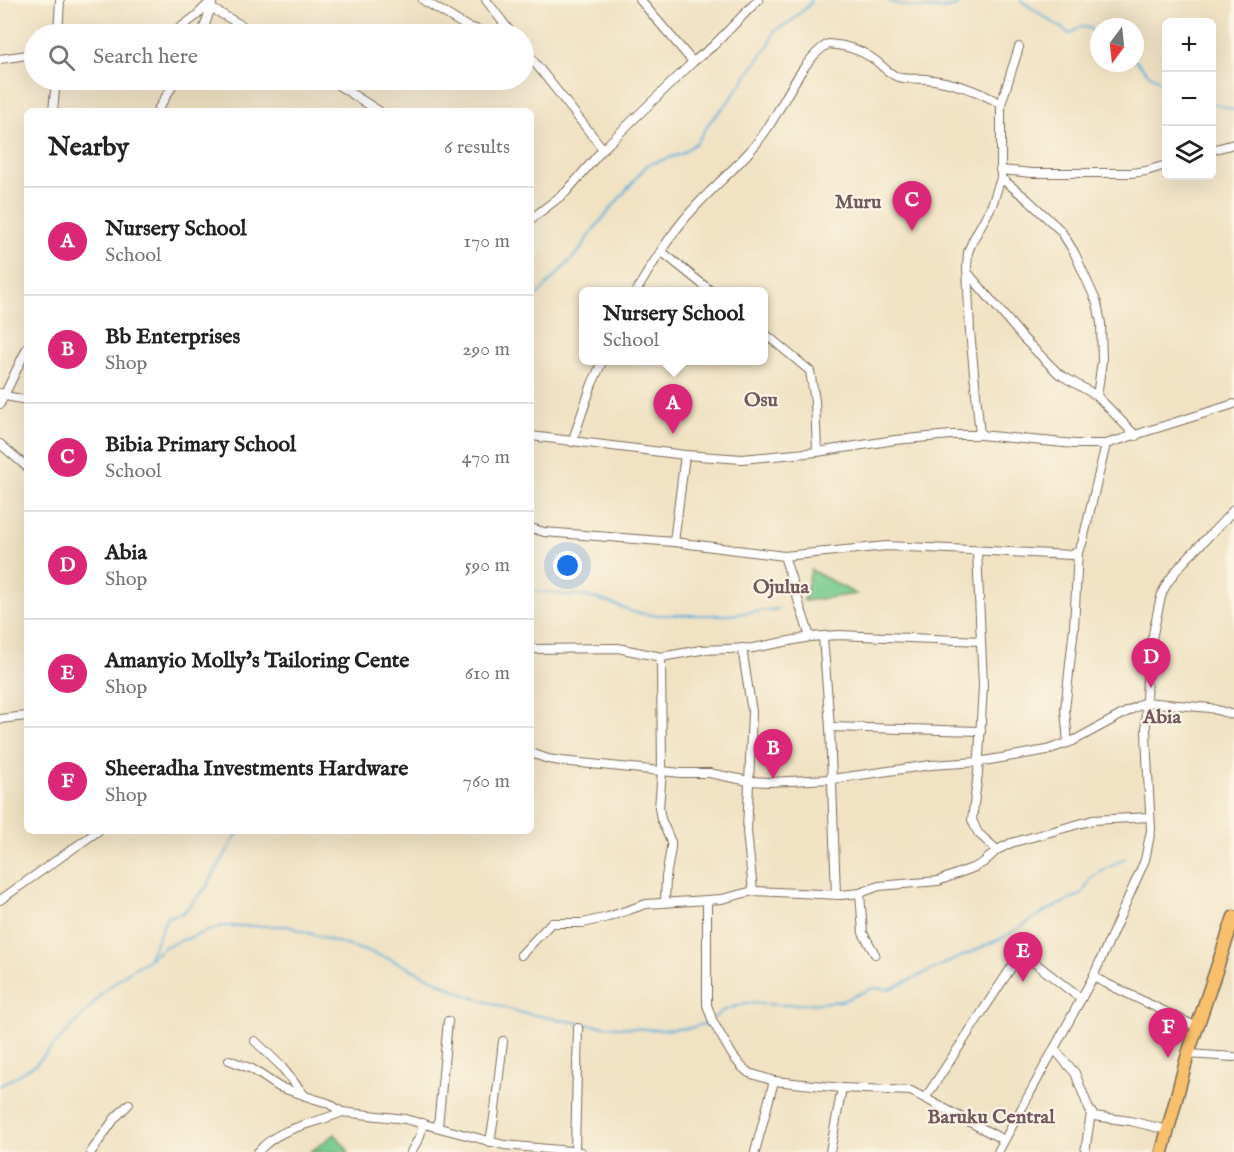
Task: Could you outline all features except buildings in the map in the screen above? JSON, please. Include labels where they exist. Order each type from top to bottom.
[{"type":"main road","points":[[1162,1152],[1188,1054],[1234,917]]},
{"type":"street","points":[[59,24],[60,0]]},
{"type":"street","points":[[423,0],[463,24]]},
{"type":"street","points":[[486,0],[504,24]]},
{"type":"street","points":[[640,0],[693,62]]},
{"type":"street","points":[[534,217],[566,192],[603,149],[693,62],[713,46],[758,0]]},
{"type":"street","points":[[185,24],[212,3]]},
{"type":"street","points":[[205,24],[212,3]]},
{"type":"street","points":[[212,3],[242,24]]},
{"type":"street","points":[[638,287],[661,251],[694,208],[757,143],[806,67],[821,48],[828,44],[864,53],[887,71],[901,78],[924,79],[964,86],[1001,104]]},
{"type":"street","points":[[980,435],[967,273],[968,252],[992,205],[1000,174],[1001,104],[1019,47]]},
{"type":"street","points":[[0,59],[24,55]]},
{"type":"street","points":[[534,62],[603,149]]},
{"type":"street","points":[[53,108],[55,90]]},
{"type":"street","points":[[161,108],[171,90]]},
{"type":"street","points":[[345,90],[373,108]]},
{"type":"street","points":[[1216,149],[1234,144]]},
{"type":"street","points":[[1000,174],[1131,172],[1162,166]]},
{"type":"street","points":[[1000,174],[1061,231],[1074,252],[1097,303],[1101,323],[1102,361],[1097,396]]},
{"type":"street","points":[[661,251],[707,287]]},
{"type":"street","points":[[967,273],[1024,339],[1059,374],[1097,396],[1136,436]]},
{"type":"street","points":[[768,336],[810,371],[815,401],[817,452]]},
{"type":"street","points":[[24,354],[1,399],[24,400]]},
{"type":"street","points":[[573,442],[601,365]]},
{"type":"street","points":[[534,436],[685,455],[742,459],[951,435],[1106,444],[1234,404]]},
{"type":"street","points":[[0,444],[24,464]]},
{"type":"street","points":[[1068,743],[1065,710],[1074,627],[1078,551],[1085,534],[1106,444]]},
{"type":"street","points":[[674,542],[685,455]]},
{"type":"street","points":[[998,1152],[1093,977],[1145,860],[1150,841],[1150,817],[1144,702],[1152,638],[1164,590],[1176,572],[1234,510]]},
{"type":"street","points":[[534,529],[544,532],[674,542],[784,556],[881,546],[1067,555],[1078,551]]},
{"type":"street","points":[[977,550],[983,686],[972,820],[978,832],[997,850]]},
{"type":"street","points":[[784,556],[810,637]]},
{"type":"street","points":[[534,649],[618,648],[662,657],[701,650],[765,646],[810,637],[856,635],[981,641]]},
{"type":"street","points":[[823,637],[830,727],[836,895]]},
{"type":"street","points":[[742,648],[752,712],[747,831],[753,891]]},
{"type":"street","points":[[662,657],[662,771],[659,808],[671,848],[665,902]]},
{"type":"street","points":[[534,754],[561,761],[681,773],[709,772],[749,781],[832,779],[931,765],[978,762],[1047,750],[1068,743],[1144,702],[1210,708],[1234,715]]},
{"type":"street","points":[[0,719],[24,716]]},
{"type":"street","points":[[830,727],[981,731]]},
{"type":"street","points":[[521,955],[551,923],[583,923],[646,904],[722,900],[753,891],[836,895],[860,893],[879,886],[938,880],[975,867],[997,850],[1011,843],[1080,823],[1150,817]]},
{"type":"street","points":[[0,900],[94,834]]},
{"type":"street","points":[[860,893],[864,937],[875,954]]},
{"type":"street","points":[[707,901],[707,1005],[733,1056],[749,1073],[774,1081],[842,1088],[903,1089],[926,1097],[1004,1140]]},
{"type":"street","points":[[926,1097],[1015,962],[1023,959],[1035,963],[1081,999]]},
{"type":"street","points":[[1093,977],[1197,1027]]},
{"type":"street","points":[[438,1127],[448,1022]]},
{"type":"street","points":[[258,1152],[284,1131],[342,1112],[384,1115],[504,1145],[578,1151],[578,1029]]},
{"type":"street","points":[[255,1041],[280,1065],[305,1096]]},
{"type":"street","points":[[490,1142],[503,1041]]},
{"type":"street","points":[[1054,1049],[1075,1073],[1091,1113],[1085,1152]]},
{"type":"street","points":[[1188,1054],[1234,1057]]},
{"type":"street","points":[[229,1060],[252,1069],[279,1087],[328,1103],[342,1112]]},
{"type":"street","points":[[755,1152],[774,1081]]},
{"type":"street","points":[[830,1152],[842,1088]]},
{"type":"street","points":[[91,1152],[115,1118],[129,1104]]},
{"type":"street","points":[[1091,1113],[1094,1116],[1168,1130]]},
{"type":"street","points":[[411,1152],[420,1136],[423,1123]]},
{"type":"green space","points":[[811,570],[856,594],[804,601]]},
{"type":"green space","points":[[335,1134],[349,1152],[310,1152]]},
{"type":"waterway","points":[[534,299],[582,248],[589,235],[647,165],[681,154],[697,142],[770,43],[774,31],[789,23],[810,4],[811,0]]},
{"type":"waterway","points":[[888,0],[911,7],[931,8],[950,8],[964,0]]},
{"type":"waterway","points":[[1020,0],[1070,34],[1081,26],[1090,29]]},
{"type":"waterway","points":[[1144,69],[1162,82]]},
{"type":"waterway","points":[[1216,104],[1234,110]]},
{"type":"waterway","points":[[534,591],[570,596],[575,594],[601,600],[632,612],[653,615],[728,615],[778,609]]},
{"type":"waterway","points":[[0,1086],[36,1064],[102,993],[128,972],[148,960],[167,917],[183,913],[207,886],[237,834]]},
{"type":"waterway","points":[[714,1018],[722,1011],[746,1003],[782,1005],[842,1001],[873,988],[890,989],[1004,937],[1046,911],[1082,894],[1092,877],[1125,858]]},
{"type":"waterway","points":[[148,960],[166,946],[222,926],[287,926],[390,959],[466,995],[518,1012],[590,1025],[660,1030],[690,1028],[710,1022]]},
{"type":"place","name":"Bibia Primary School","points":[[912,231]]},
{"type":"place","name":"Nursery School","points":[[673,434]]},
{"type":"place","name":"Abia","points":[[1151,688]]},
{"type":"place","name":"Bb Enterprises","points":[[773,779]]},
{"type":"place","name":"Amanyio Molly's Tailoring Cente","points":[[1023,982]]},
{"type":"place","name":"Sheeradha Investments Hardware","points":[[1168,1058]]},
{"type":"district","name":"Muru","points":[[858,201]]},
{"type":"district","name":"Osu","points":[[761,399]]},
{"type":"district","name":"Ojulua","points":[[781,586]]},
{"type":"district","name":"Abia","points":[[1162,716]]},
{"type":"district","name":"Baruku Central","points":[[991,1116]]}]
